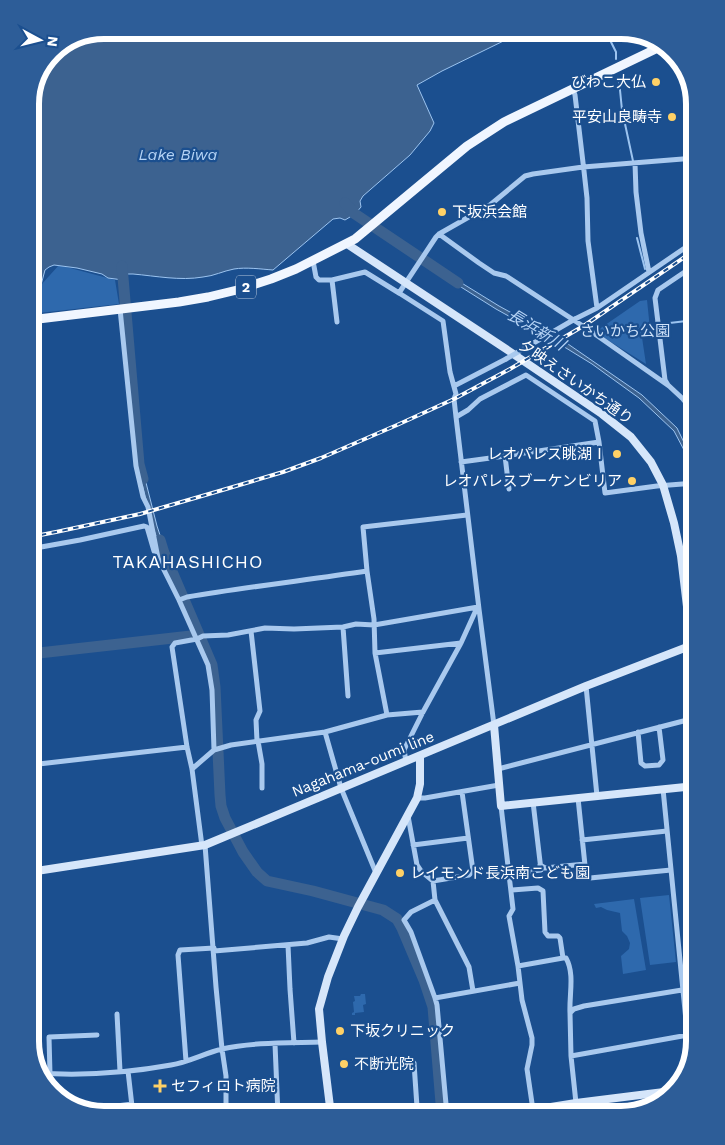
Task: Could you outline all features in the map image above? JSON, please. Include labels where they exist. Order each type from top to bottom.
[{"type":"main road","name":"2","points":[[39,319],[208,297],[272,279],[351,242],[468,146],[504,122],[656,49]]},
{"type":"main road","name":"夕映えさいかち通り","points":[[351,242],[406,283],[602,414],[631,437],[651,462],[664,485],[681,556],[686,593]]},
{"type":"main road","name":"Nagahama-oumi line","points":[[39,871],[204,845],[586,686],[686,647]]},
{"type":"main road","points":[[494,725],[501,806],[686,787]]},
{"type":"main road","points":[[330,1106],[319,1008],[328,977],[343,939],[417,798],[420,784],[420,756]]},
{"type":"main road","points":[[563,1106],[660,1092]]},
{"type":"street","points":[[574,88],[587,198],[588,241],[597,308]]},
{"type":"street","points":[[399,293],[437,235],[490,204],[525,176],[545,171],[686,159]]},
{"type":"street","points":[[634,163],[641,233],[649,272]]},
{"type":"street","points":[[437,235],[479,264],[494,273],[506,276],[592,332],[669,386],[686,402]]},
{"type":"street","points":[[454,386],[597,308],[686,247]]},
{"type":"street","points":[[313,261],[316,277],[319,280],[332,280],[365,272],[443,321],[450,372],[456,394],[454,399],[467,515],[494,725]]},
{"type":"street","points":[[669,386],[664,378],[655,296],[658,290],[686,271]]},
{"type":"street","points":[[332,280],[337,322]]},
{"type":"street","points":[[123,308],[134,452],[142,491],[148,507],[158,558]]},
{"type":"street","points":[[456,417],[468,410],[480,399],[526,375],[595,421],[605,492],[686,484]]},
{"type":"street","points":[[461,462],[599,442]]},
{"type":"street","points":[[505,456],[509,489]]},
{"type":"street","points":[[387,715],[375,653],[374,625],[363,527],[467,515]]},
{"type":"street","points":[[39,547],[146,527],[153,549],[182,599],[208,665],[212,690],[216,749]]},
{"type":"street","points":[[182,599],[237,589],[285,584],[367,571]]},
{"type":"street","points":[[226,1106],[226,1076],[204,845],[172,647],[175,643],[197,636],[269,628],[294,629],[343,627],[356,624],[374,625],[478,608]]},
{"type":"street","points":[[406,761],[404,750],[478,608]]},
{"type":"street","points":[[343,627],[348,696]]},
{"type":"street","points":[[251,631],[260,711],[256,720],[257,741],[262,764],[262,788]]},
{"type":"street","points":[[375,653],[461,642]]},
{"type":"street","points":[[586,686],[597,796]]},
{"type":"street","points":[[192,769],[216,749],[231,744],[325,732],[387,715],[423,712]]},
{"type":"street","points":[[498,769],[686,720]]},
{"type":"street","points":[[638,732],[641,763],[645,766],[659,765],[663,760],[659,727]]},
{"type":"street","points":[[325,732],[341,788],[376,873]]},
{"type":"street","points":[[39,764],[187,747]]},
{"type":"street","points":[[417,798],[500,785]]},
{"type":"street","points":[[663,789],[686,1020]]},
{"type":"street","points":[[433,881],[469,875],[473,871],[462,792]]},
{"type":"street","points":[[578,798],[586,876],[590,878],[671,870]]},
{"type":"street","points":[[510,874],[541,870],[533,802]]},
{"type":"street","points":[[501,806],[514,909],[509,916],[522,1000],[532,1038],[527,1069],[532,1106]]},
{"type":"street","points":[[408,816],[417,866],[433,881],[435,900],[468,967],[473,991]]},
{"type":"street","points":[[582,840],[667,831]]},
{"type":"street","points":[[413,846],[468,838]]},
{"type":"street","points":[[540,865],[545,868],[584,864]]},
{"type":"street","points":[[512,890],[538,888],[543,891],[545,932],[548,936],[558,936],[560,938],[563,958]]},
{"type":"street","points":[[435,900],[411,912],[404,920],[411,932],[436,998],[446,1106]]},
{"type":"street","points":[[186,1061],[178,955],[180,950],[288,945],[329,937],[343,939]]},
{"type":"street","points":[[288,945],[294,1043]]},
{"type":"street","points":[[518,966],[563,958],[566,958],[568,962],[571,984],[569,999],[571,1056],[576,1103]]},
{"type":"street","points":[[436,998],[520,983]]},
{"type":"street","points":[[570,1013],[574,1009],[584,1006],[682,990]]},
{"type":"street","points":[[117,1014],[120,1071]]},
{"type":"street","points":[[97,1035],[49,1037],[50,1074],[92,1074],[128,1071],[172,1065],[222,1049],[255,1044],[322,1042]]},
{"type":"street","points":[[571,1056],[686,1035]]},
{"type":"street","points":[[275,1044],[278,1106]]},
{"type":"street","points":[[414,1063],[417,1106]]},
{"type":"street","points":[[117,1106],[132,1104],[128,1071]]},
{"type":"green space","points":[[59,265],[115,280],[119,304],[39,313],[39,286]]},
{"type":"green space","name":"さいかち公園","points":[[647,300],[650,329],[641,331],[646,364],[595,332],[640,301]]},
{"type":"green space","points":[[669,895],[676,962],[650,965],[640,898]]},
{"type":"green space","points":[[634,899],[646,970],[623,974],[621,956],[629,949],[630,943],[622,931],[620,913],[601,907],[596,908],[594,904]]},
{"type":"green space","points":[[365,994],[366,1004],[363,1005],[364,1012],[352,1015],[354,1012],[354,996],[360,996]]},
{"type":"water","name":"Lake Biwa","points":[[95,39],[508,39],[417,85],[434,123],[430,131],[410,155],[363,196],[360,201],[361,207],[355,214],[345,220],[340,218],[333,219],[273,270],[239,268],[194,278],[168,278],[127,274],[123,280],[108,278],[102,274],[77,268],[54,265],[45,270],[39,286],[39,99],[45,75],[51,65],[65,65],[65,52],[71,47]]},
{"type":"water","points":[[447,274],[499,306],[568,344],[642,395],[677,428],[686,446],[686,454],[674,431],[639,398],[592,364],[496,309],[445,277]]},
{"type":"water","points":[[141,463],[166,553],[162,553],[153,527],[137,464]]},
{"type":"waterway","points":[[610,39],[616,52],[616,59]]},
{"type":"waterway","points":[[619,80],[622,110],[633,161]]},
{"type":"waterway","name":"長浜新川","points":[[345,203],[355,214],[458,283]]},
{"type":"waterway","points":[[637,238],[645,269]]},
{"type":"waterway","points":[[122,266],[139,464],[143,479]]},
{"type":"waterway","points":[[661,324],[686,321]]},
{"type":"waterway","points":[[160,540],[212,665],[215,687],[220,795],[225,818],[243,852],[257,872],[267,881],[383,910],[397,919],[424,980],[433,1007],[441,1106]]},
{"type":"waterway","points":[[39,653],[191,636],[197,632]]},
{"type":"railway","points":[[39,535],[140,514],[283,472],[321,458],[454,399],[510,369],[585,325],[686,256]]},
{"type":"place","name":"びわこ大仏","points":[[656,82]]},
{"type":"place","name":"平安山良畴寺","points":[[672,117]]},
{"type":"place","name":"下坂浜会館","points":[[442,212]]},
{"type":"place","name":"レオパレス眺湖Ⅰ","points":[[617,454]]},
{"type":"place","name":"レオパレスブーケンビリア","points":[[632,481]]},
{"type":"place","name":"レイモンド長浜南こども園","points":[[400,873]]},
{"type":"place","name":"下坂クリニック","points":[[340,1031]]},
{"type":"place","name":"不断光院","points":[[344,1064]]},
{"type":"place","name":"セフィロト病院","points":[[160,1086]]},
{"type":"district","name":"TAKAHASHICHO","points":[[188,562]]}]
